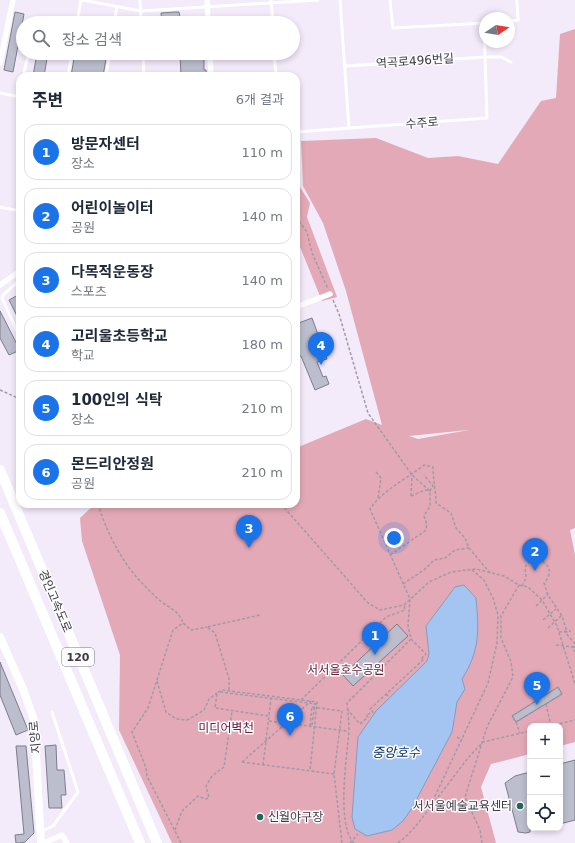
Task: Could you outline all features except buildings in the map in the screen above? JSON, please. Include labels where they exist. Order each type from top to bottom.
[{"type":"highway","name":"경인고속도로","points":[[0,470],[157,843]]},
{"type":"highway","name":"경인고속도로","points":[[0,513],[128,818],[140,843]]},
{"type":"highway","points":[[128,818],[134,843]]},
{"type":"street","points":[[0,63],[13,0]]},
{"type":"street","points":[[207,0],[208,16]]},
{"type":"street","points":[[210,60],[211,72]]},
{"type":"street","points":[[0,285],[16,274]]},
{"type":"street","points":[[300,305],[330,294]]},
{"type":"street","name":"지양로","points":[[0,637],[23,689],[34,720],[40,831],[42,843]]},
{"type":"street","points":[[42,843],[62,835],[67,843]]},
{"type":"lane","points":[[78,16],[81,0],[141,11],[271,1],[318,0]]},
{"type":"lane","points":[[140,0],[141,16]]},
{"type":"lane","points":[[340,0],[349,128]]},
{"type":"lane","points":[[390,0],[392,2],[393,28],[479,23]]},
{"type":"lane","points":[[515,20],[518,20],[517,0]]},
{"type":"lane","points":[[271,1],[272,16]]},
{"type":"lane","points":[[115,16],[117,7]]},
{"type":"lane","name":"수주로","points":[[300,132],[487,118],[485,48]]},
{"type":"lane","points":[[485,56],[501,57],[511,62]]},
{"type":"lane","name":"역곡로496번길","points":[[345,66],[485,56]]},
{"type":"lane","points":[[24,72],[27,60]]},
{"type":"lane","points":[[69,72],[71,60]]},
{"type":"lane","points":[[107,72],[109,60]]},
{"type":"lane","points":[[143,60],[144,72]]},
{"type":"lane","points":[[275,60],[276,72]]},
{"type":"lane","points":[[0,93],[16,96]]},
{"type":"lane","points":[[0,207],[16,210]]},
{"type":"lane","points":[[16,284],[4,294],[2,298],[16,329]]},
{"type":"lane","points":[[40,831],[53,826],[78,792],[52,712]]},
{"type":"path","points":[[300,222],[307,232],[312,254],[339,314],[368,413],[412,475],[430,491]]},
{"type":"path","points":[[0,390],[16,398]]},
{"type":"path","points":[[348,710],[360,724],[368,717],[366,715],[373,712],[370,709],[424,659],[422,658],[426,654],[411,639],[408,626],[410,599],[390,555],[370,509],[378,498],[392,486],[412,475],[424,465],[433,467],[433,486],[430,491],[430,506],[424,516],[427,525],[425,531],[390,555]]},
{"type":"path","points":[[376,472],[381,478],[378,498]]},
{"type":"path","points":[[412,475],[411,496],[425,490],[430,491]]},
{"type":"path","points":[[424,475],[436,491],[436,503],[451,513],[456,528],[464,538],[469,548],[490,573]]},
{"type":"path","points":[[100,508],[122,559],[142,583],[163,603],[174,609],[181,616],[183,623],[191,630],[260,615]]},
{"type":"path","points":[[285,508],[368,603],[380,610],[404,605],[435,579],[451,572],[476,569],[504,576],[519,585],[528,587],[542,600],[555,621],[575,684]]},
{"type":"path","points":[[403,584],[424,570],[434,560],[445,558],[455,550],[469,548]]},
{"type":"path","points":[[522,586],[526,578],[525,567],[528,563],[538,560],[543,562],[550,569],[547,580],[544,583],[556,609],[562,615],[567,632],[565,632],[574,646],[575,652]]},
{"type":"path","points":[[429,809],[488,683],[497,643],[499,626],[498,615],[488,588],[479,575],[471,570]]},
{"type":"path","points":[[482,843],[480,830],[465,797],[487,727],[513,677],[511,662],[501,638],[501,616],[519,585]]},
{"type":"path","points":[[536,606],[548,594]]},
{"type":"path","points":[[301,700],[386,617],[405,610],[404,605]]},
{"type":"path","points":[[543,620],[556,609]]},
{"type":"path","points":[[548,628],[562,615]]},
{"type":"path","points":[[181,843],[175,830],[168,822],[147,776],[146,768],[132,732],[148,708],[173,630],[183,623]]},
{"type":"path","points":[[207,627],[215,633],[229,679],[230,691]]},
{"type":"path","points":[[559,632],[571,631]]},
{"type":"path","points":[[351,842],[345,822],[345,770],[349,726],[347,704],[411,639]]},
{"type":"path","points":[[556,645],[574,646]]},
{"type":"path","points":[[571,671],[575,670]]},
{"type":"path","points":[[157,681],[166,712],[176,719],[187,720],[204,710],[209,699],[222,690],[314,702]]},
{"type":"path","points":[[516,722],[562,694],[558,687],[512,716],[520,733]]},
{"type":"path","points":[[218,692],[308,703],[314,702]]},
{"type":"path","points":[[218,692],[215,708],[269,716],[266,740]]},
{"type":"path","points":[[386,694],[389,697]]},
{"type":"path","points":[[263,765],[272,699]]},
{"type":"path","points":[[310,771],[315,727],[314,702]]},
{"type":"path","points":[[312,725],[314,702]]},
{"type":"path","points":[[308,703],[242,762],[334,774]]},
{"type":"path","points":[[546,704],[549,723]]},
{"type":"path","points":[[310,726],[314,708]]},
{"type":"path","points":[[314,708],[342,711],[334,774],[342,843]]},
{"type":"path","points":[[175,830],[182,811],[198,796],[205,799],[209,798],[206,786],[212,776],[224,767],[232,710]]},
{"type":"path","points":[[562,723],[575,720]]},
{"type":"path","points":[[269,721],[347,731]]},
{"type":"path","points":[[398,843],[412,832],[468,758],[483,742],[527,732]]},
{"type":"path","points":[[457,737],[462,740]]},
{"type":"path","points":[[351,842],[358,834]]},
{"type":"green space","name":"서서울호수공원","points":[[575,29],[575,528],[570,530],[575,555],[575,742],[563,745],[563,723],[527,723],[527,755],[491,764],[481,787],[496,843],[172,843],[119,730],[120,655],[82,541],[80,518],[91,508],[300,508],[300,446],[366,419],[382,425],[346,291],[323,223],[303,186],[301,141],[376,138],[428,158],[458,156],[498,164],[541,101],[556,98],[560,34]],"holes":[[[469,430],[418,439],[409,436]]]},
{"type":"green space","points":[[300,187],[310,203],[307,217],[337,297],[322,301],[300,247]]},
{"type":"water","name":"중앙호수","points":[[464,585],[476,598],[478,630],[475,650],[468,669],[462,679],[465,689],[457,702],[452,732],[412,808],[403,821],[392,830],[367,836],[355,829],[352,817],[358,737],[376,711],[427,661],[429,654],[426,626],[455,587]]},
{"type":"place","name":"고리울초등학교","points":[[321,365]]},
{"type":"place","name":"다목적운동장","points":[[249,548]]},
{"type":"place","name":"어린이놀이터","points":[[535,571]]},
{"type":"place","name":"방문자센터","points":[[375,655]]},
{"type":"place","name":"100인의 식탁","points":[[537,705]]},
{"type":"place","name":"몬드리안정원","points":[[290,736]]},
{"type":"place","name":"서서울예술교육센터","points":[[520,806]]},
{"type":"place","name":"신월야구장","points":[[260,817]]},
{"type":"park label","name":"미디어벽천","points":[[226,728]]}]
